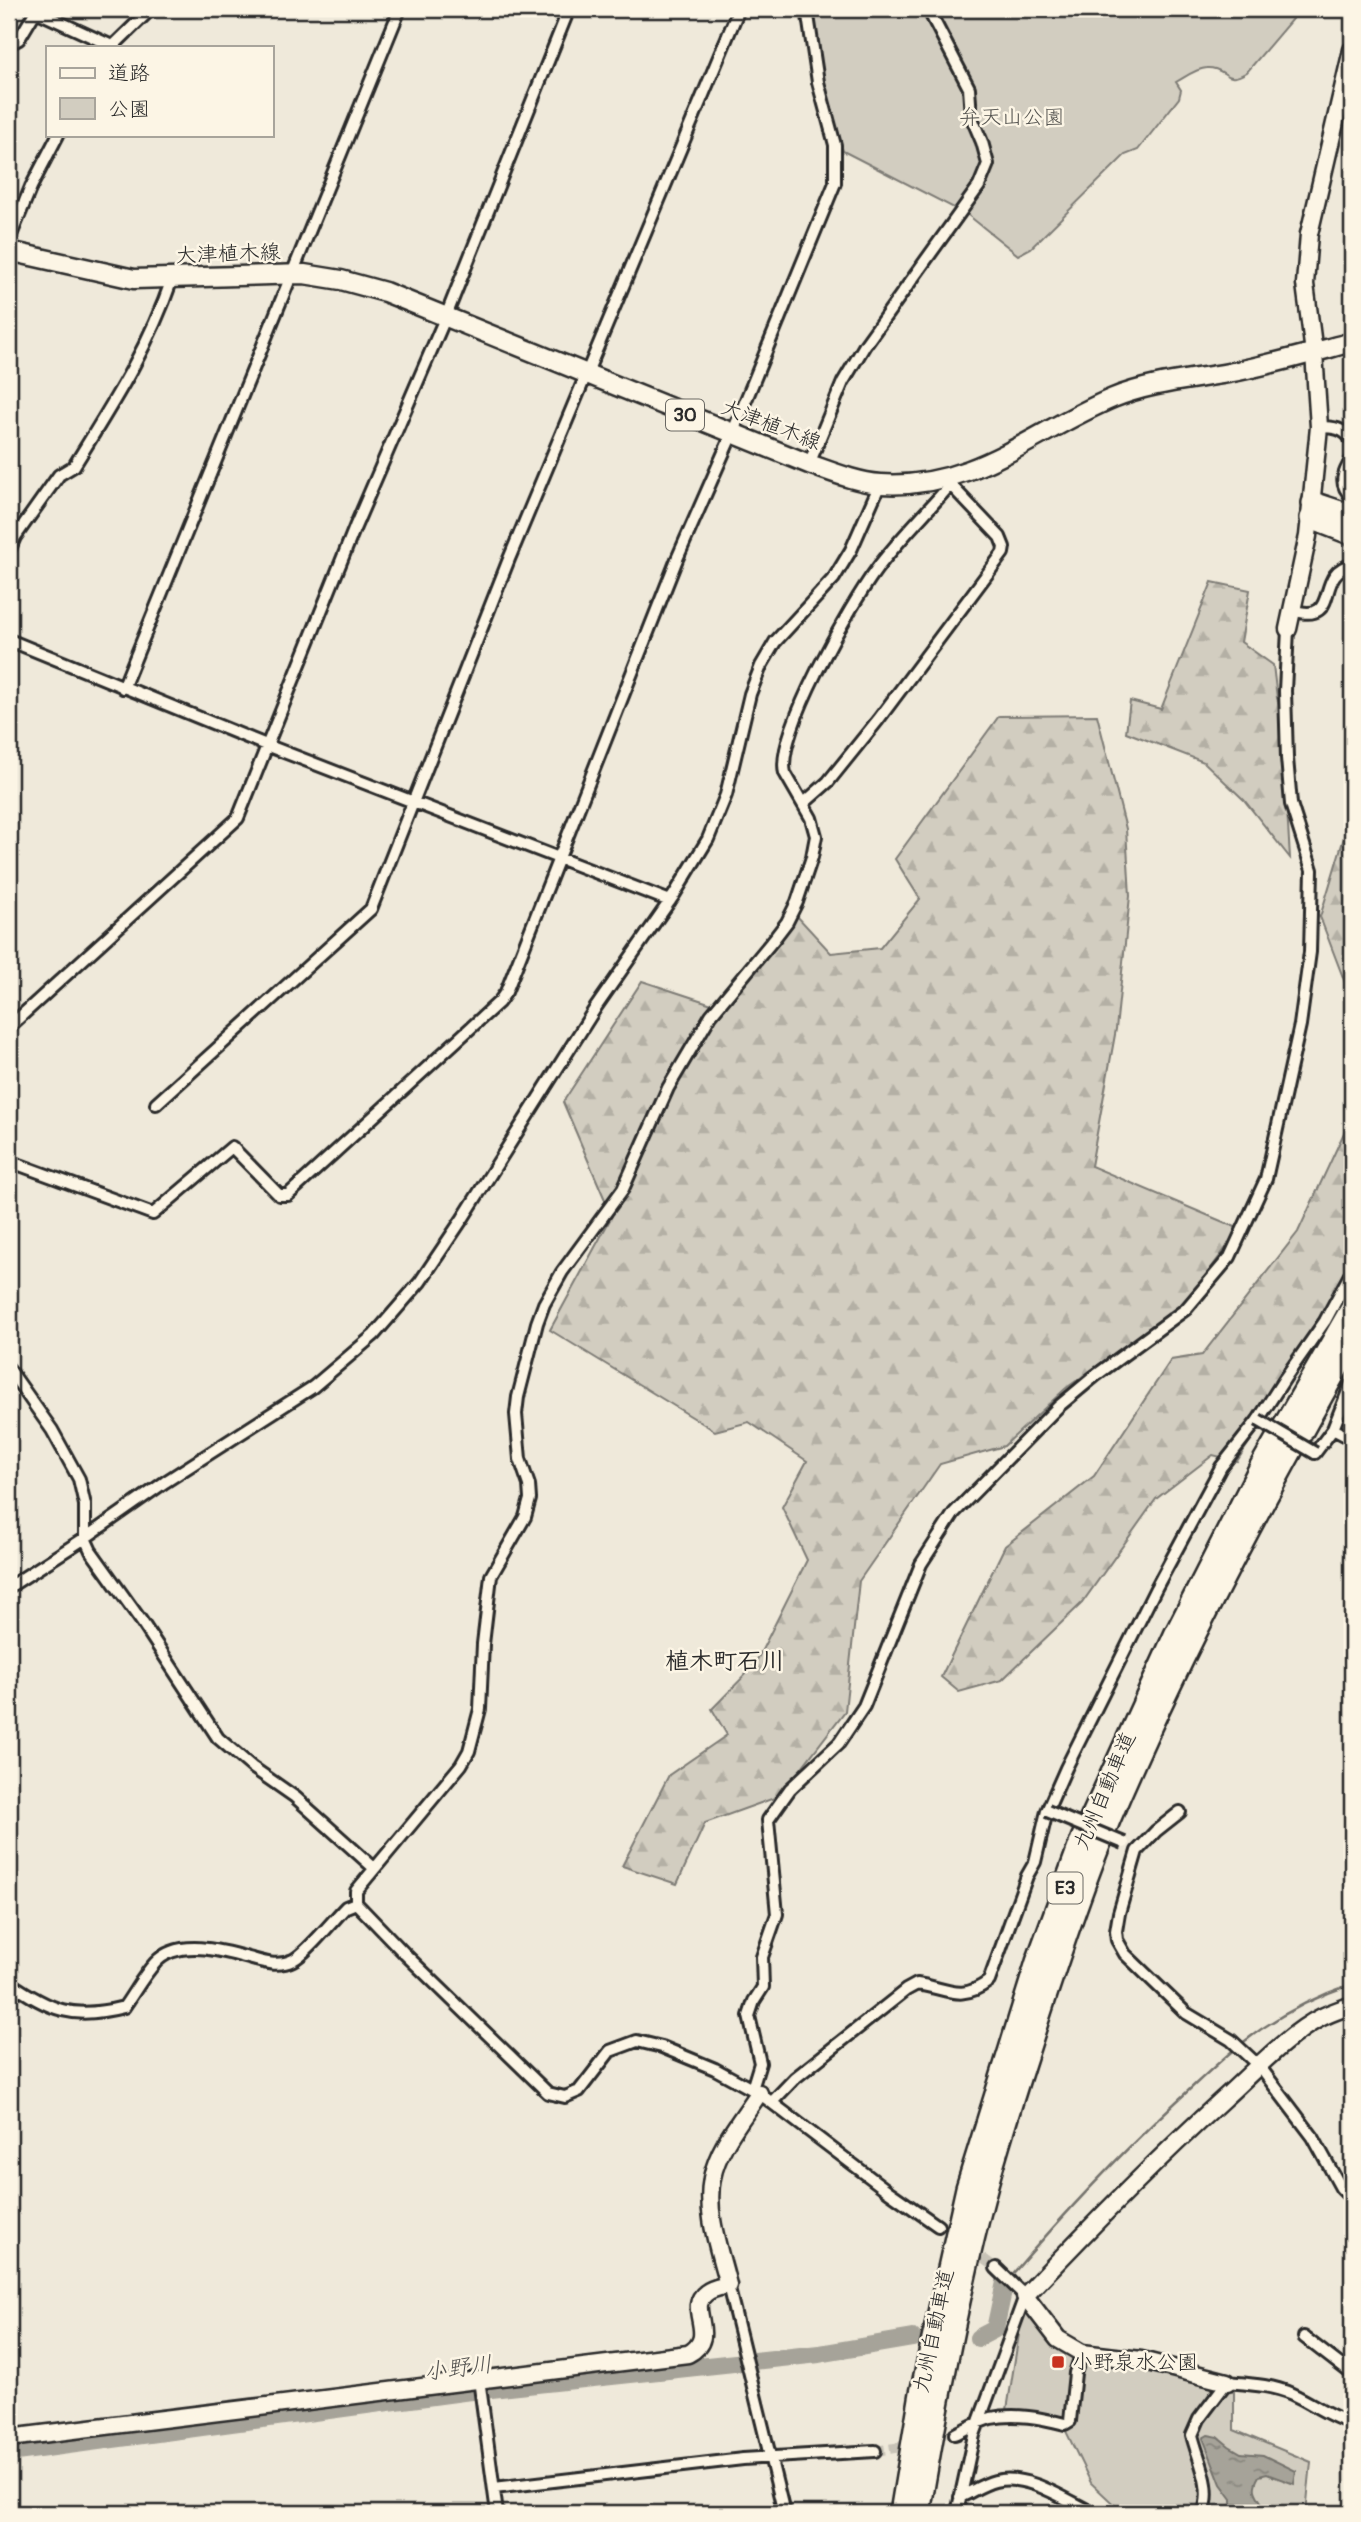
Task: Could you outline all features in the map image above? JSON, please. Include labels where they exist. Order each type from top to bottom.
[{"type":"highway","points":[[1312,510],[1352,516]]},
{"type":"highway","points":[[1312,510],[1352,534]]},
{"type":"highway","name":"九州自動車道","points":[[901,2513],[921,2393],[967,2188],[1037,1962],[1082,1839],[1187,1611],[1261,1466],[1352,1308]]},
{"type":"highway","name":"九州自動車道","points":[[919,2513],[952,2332],[984,2195],[1063,1940],[1109,1820],[1179,1666],[1250,1524],[1352,1342]]},
{"type":"main road","name":"大津植木線","points":[[9,251],[134,279],[304,274],[341,280],[385,292],[809,464],[850,479],[880,484],[947,482],[1113,398],[1161,384],[1229,373],[1352,342]]},
{"type":"street","points":[[113,46],[151,9]]},
{"type":"street","points":[[123,688],[400,9]]},
{"type":"street","points":[[9,1027],[238,818],[355,527],[446,316],[569,9]]},
{"type":"street","points":[[156,1104],[371,909],[509,559],[739,9]]},
{"type":"street","points":[[9,1161],[153,1214],[232,1147],[279,1195],[288,1195],[499,1002],[506,992],[677,559],[732,434],[835,183],[835,145],[818,82],[807,9]]},
{"type":"street","points":[[809,464],[843,382],[865,345],[979,186],[988,164],[971,116],[969,88],[928,9]]},
{"type":"street","points":[[9,44],[19,39],[34,14],[40,13],[110,46]]},
{"type":"street","points":[[761,2095],[760,2063],[749,2016],[763,1987],[762,1957],[777,1914],[768,1820],[790,1788],[839,1743],[853,1725],[864,1706],[921,1564],[954,1513],[1059,1406],[1186,1309],[1230,1257],[1266,1179],[1300,1025],[1310,952],[1312,870],[1291,804],[1284,691],[1289,629],[1312,510],[1319,427],[1314,353],[1305,284],[1309,234],[1352,50]]},
{"type":"street","points":[[9,240],[31,187],[57,136]]},
{"type":"street","points":[[9,551],[15,537],[59,475],[74,466],[130,377],[150,337],[172,279]]},
{"type":"street","points":[[1319,427],[1343,430],[1352,441]]},
{"type":"street","points":[[1352,459],[1342,477],[1344,489],[1352,497]]},
{"type":"street","points":[[803,804],[828,782],[878,720],[1003,553],[1000,537],[947,482],[875,571],[832,642],[787,743],[783,765],[791,786],[811,818],[816,836],[812,856],[792,912],[774,939],[711,1015],[668,1088],[623,1189],[575,1253],[544,1304],[516,1413],[520,1459],[529,1485],[530,1499],[525,1517],[491,1576],[476,1731],[461,1765],[356,1891],[356,1903],[517,2066],[554,2096],[565,2097],[579,2091],[610,2052],[637,2041],[662,2047],[715,2069],[761,2095],[938,2226]]},
{"type":"street","points":[[9,1587],[313,1387],[374,1335],[420,1282],[596,1007],[670,901],[708,839],[726,795],[750,694],[761,666],[775,642],[834,578],[851,550],[880,484]]},
{"type":"street","points":[[1292,610],[1304,614],[1317,611],[1327,598],[1332,577],[1341,568],[1352,565]]},
{"type":"street","points":[[9,640],[266,745],[670,901]]},
{"type":"street","points":[[784,2513],[710,2208],[712,2178],[725,2145],[761,2095],[795,2078],[905,1990],[917,1984],[955,1994],[977,1990],[989,1981],[1027,1876],[1035,1862],[1047,1811],[1091,1714],[1221,1467],[1258,1420],[1325,1321],[1352,1271]]},
{"type":"street","points":[[9,1370],[52,1430],[79,1479],[85,1505],[85,1538],[101,1567],[142,1622],[218,1738],[252,1767],[295,1797],[374,1868]]},
{"type":"street","points":[[1258,1420],[1315,1453],[1333,1429],[1352,1381]]},
{"type":"street","points":[[1333,1429],[1352,1439]]},
{"type":"street","points":[[1047,1811],[1138,1851]]},
{"type":"street","points":[[1180,1812],[1156,1831],[1138,1851],[1119,1913],[1117,1940],[1125,1954],[1186,2012],[1231,2040],[1254,2062],[1313,2137],[1341,2188],[1352,2199]]},
{"type":"street","points":[[9,1982],[33,1999],[71,2014],[102,2013],[124,2007],[156,1961],[171,1953],[191,1948],[226,1951],[266,1963],[279,1964],[296,1959],[346,1907],[356,1903]]},
{"type":"street","points":[[957,2513],[978,2424],[1021,2292],[1157,2161],[1254,2062],[1321,2018],[1352,2005]]},
{"type":"street","points":[[996,2268],[1021,2292],[1058,2339],[1082,2353],[1141,2360],[1227,2382],[1260,2385],[1289,2392],[1341,2420],[1352,2423]]},
{"type":"street","points":[[9,2438],[480,2382],[688,2354],[701,2343],[703,2336],[699,2306],[701,2298],[711,2290],[728,2285]]},
{"type":"street","points":[[1304,2337],[1352,2374]]},
{"type":"street","points":[[955,2434],[989,2419],[1025,2416],[1065,2424],[1070,2421],[1075,2373],[1082,2353]]},
{"type":"street","points":[[480,2382],[497,2513]]},
{"type":"street","points":[[1202,2513],[1208,2497],[1192,2435],[1199,2419],[1227,2382]]},
{"type":"street","points":[[494,2488],[771,2457],[875,2451]]},
{"type":"street","points":[[960,2497],[995,2481],[1017,2480],[1036,2485],[1093,2513]]},
{"type":"green space","name":"弁天山公園","points":[[812,9],[1326,9],[1314,14],[1297,13],[1247,72],[1240,76],[1230,77],[1214,68],[1203,68],[1176,82],[1181,90],[1179,98],[1138,150],[1125,155],[1031,248],[1018,255],[968,215],[843,151],[823,81]]},
{"type":"green space","points":[[1212,582],[1250,590],[1241,642],[1273,665],[1281,710],[1290,858],[1244,800],[1204,762],[1126,732],[1130,701],[1161,709]]},
{"type":"green space","points":[[1097,715],[1126,829],[1130,896],[1116,1029],[1091,1166],[1240,1229],[1186,1302],[1065,1389],[1004,1446],[940,1464],[859,1581],[845,1711],[780,1796],[705,1823],[677,1884],[622,1866],[669,1775],[727,1735],[712,1709],[754,1666],[807,1560],[782,1507],[807,1461],[749,1422],[715,1431],[550,1330],[612,1216],[563,1102],[642,981],[721,1007],[797,916],[831,953],[880,948],[920,899],[895,859],[999,716]]},
{"type":"green space","points":[[1352,811],[1352,1001],[1320,917]]},
{"type":"green space","points":[[1349,1122],[1352,1124],[1352,1284],[1237,1461],[1213,1455],[1156,1499],[1082,1603],[1002,1680],[959,1692],[941,1677],[1005,1546],[1094,1476],[1171,1360],[1202,1355],[1298,1232]]},
{"type":"green space","points":[[1024,2302],[1057,2346],[1122,2364],[1163,2371],[1234,2392],[1234,2430],[1311,2462],[1306,2513],[1123,2513],[1091,2483],[1065,2429],[1006,2416]]},
{"type":"water","points":[[1208,2435],[1218,2437],[1241,2453],[1263,2455],[1296,2471],[1294,2484],[1267,2474],[1259,2476],[1255,2489],[1264,2507],[1263,2512],[1214,2513],[1216,2507],[1223,2509],[1232,2505],[1232,2499],[1221,2484],[1203,2438]]},
{"type":"waterway","points":[[1241,2044],[1294,2009],[1352,1984]]},
{"type":"waterway","points":[[1010,2277],[1111,2165],[1236,2048]]},
{"type":"waterway","name":"小野川","points":[[978,2338],[995,2329],[1005,2282]]},
{"type":"waterway","name":"小野川","points":[[9,2453],[463,2392],[819,2354],[913,2338]]},
{"type":"tunnel","points":[[970,2249],[996,2268]]},
{"type":"tunnel","points":[[875,2451],[915,2445]]},
{"type":"place","name":"小野泉水公園","points":[[1058,2362]]},
{"type":"district","name":"植木町石川","points":[[725,1661]]}]
